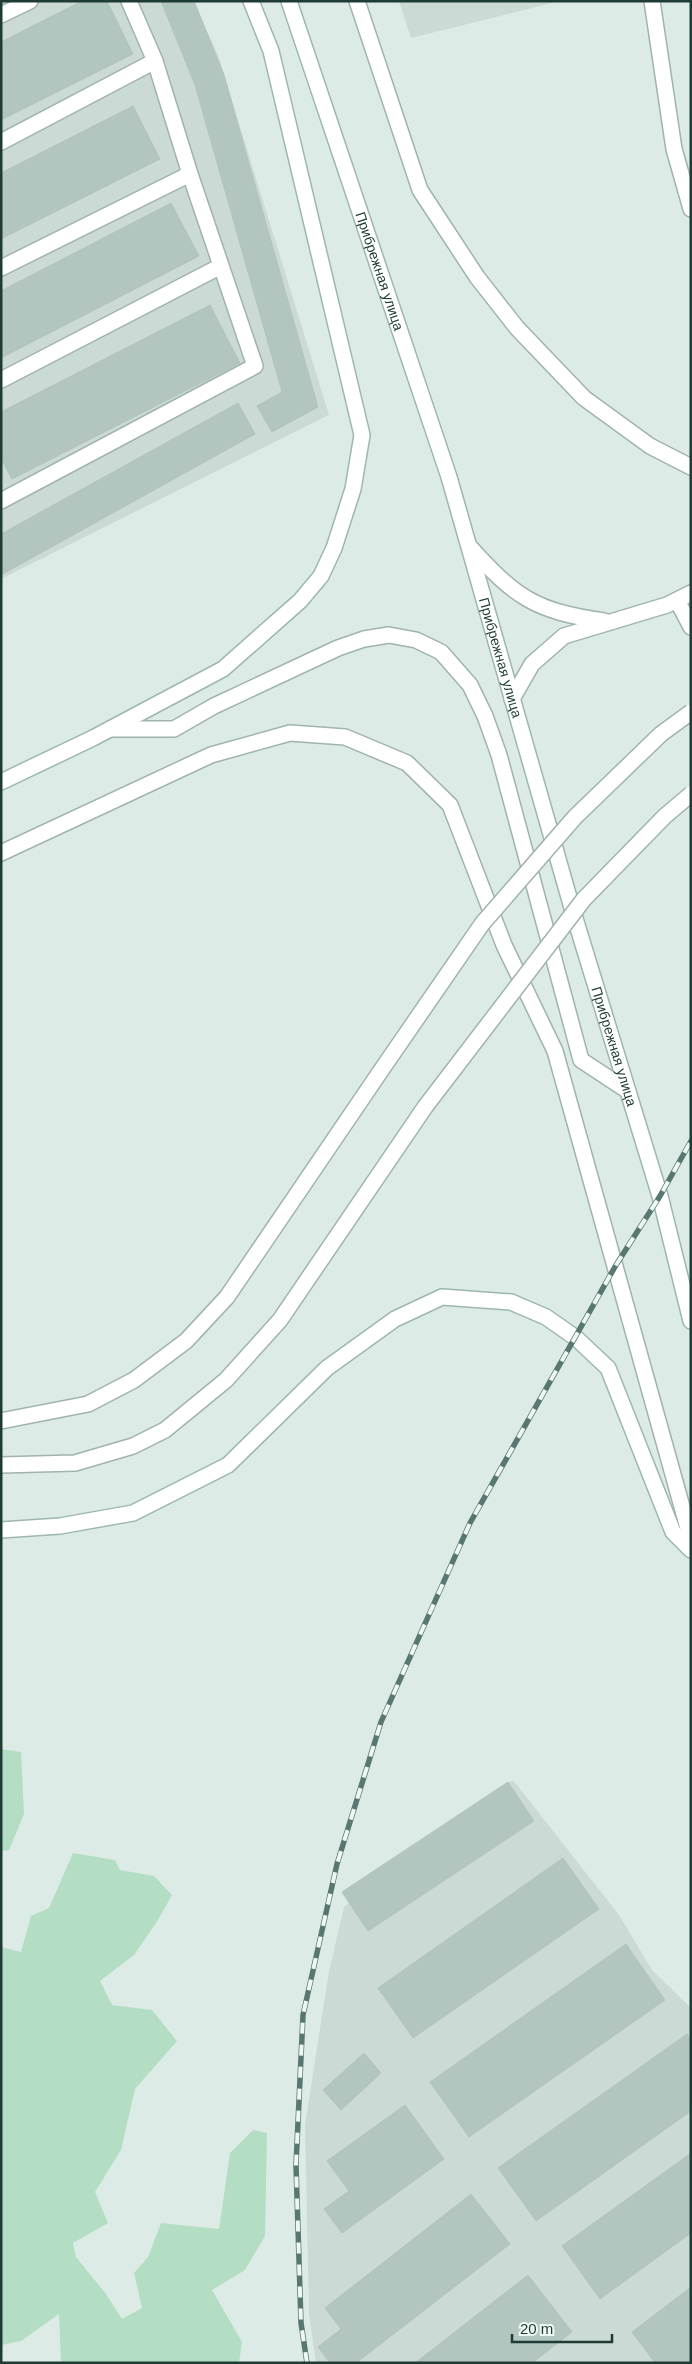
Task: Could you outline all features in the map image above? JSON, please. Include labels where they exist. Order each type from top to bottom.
[{"type":"street","points":[[1,15],[30,1]]},
{"type":"street","points":[[1,501],[255,366],[190,174],[155,61],[129,1]]},
{"type":"street","points":[[1,782],[110,729],[223,670],[300,601],[321,576],[334,548],[353,490],[362,435],[270,51],[251,1]]},
{"type":"street","name":"Прибрежная улица","points":[[289,1],[449,477],[574,915],[660,1196],[691,1322]]},
{"type":"street","points":[[357,1],[420,190],[477,277],[517,328],[584,398],[650,446],[691,467]]},
{"type":"street","points":[[652,1],[674,149],[691,209]]},
{"type":"street","points":[[1,142],[155,61]]},
{"type":"street","points":[[1,268],[190,174]]},
{"type":"street","points":[[1,380],[221,266]]},
{"type":"street","points":[[468,546],[498,578],[524,599],[566,616],[608,621]]},
{"type":"street","points":[[512,698],[532,664],[564,636],[608,621],[666,605],[684,596],[691,627]]},
{"type":"street","points":[[110,729],[174,729],[214,706],[338,648],[364,639],[389,635],[416,640],[441,652],[470,684],[485,716],[499,755],[581,1060],[628,1091]]},
{"type":"street","points":[[1,1421],[88,1404],[134,1380],[186,1341],[227,1297],[482,924],[575,817],[661,734],[691,712]]},
{"type":"street","points":[[1,853],[211,755],[290,733],[345,737],[407,763],[450,805],[504,945],[555,1051],[691,1538]]},
{"type":"street","points":[[1,1465],[75,1462],[133,1446],[165,1430],[226,1380],[280,1320],[425,1106],[584,899],[665,816],[691,794]]},
{"type":"street","points":[[1,1530],[60,1526],[133,1513],[228,1465],[327,1368],[395,1320],[442,1296],[510,1302],[546,1317],[576,1338],[608,1368],[673,1532],[691,1550]]},
{"type":"shaded area","points":[[1,1],[193,1],[218,55],[329,415],[1,579]]},
{"type":"shaded area","points":[[399,1],[560,1],[411,38]]},
{"type":"shaded area","points":[[513,1780],[619,1915],[652,1970],[691,2008],[691,2363],[316,2363],[309,2314],[305,2125],[329,1971],[344,1907]]},
{"type":"green space","points":[[1,1749],[21,1752],[24,1814],[9,1850],[1,1851]]},
{"type":"green space","points":[[73,1853],[115,1860],[120,1870],[154,1876],[172,1895],[158,1920],[134,1955],[100,1981],[112,2005],[152,2010],[177,2041],[135,2089],[121,2150],[95,2192],[108,2223],[73,2243],[76,2257],[106,2294],[122,2319],[142,2308],[134,2273],[148,2257],[161,2223],[219,2229],[230,2153],[253,2130],[267,2133],[265,2236],[245,2270],[212,2290],[242,2342],[239,2363],[61,2363],[59,2314],[21,2341],[1,2345],[1,1947],[21,1952],[31,1916],[49,1908]]},
{"type":"building","points":[[82,1],[107,1],[133,54],[1,120],[1,42]]},
{"type":"building","points":[[161,1],[194,1],[224,75],[318,407],[272,432],[257,406],[282,392],[195,85]]},
{"type":"building","points":[[133,106],[160,159],[1,239],[1,173]]},
{"type":"building","points":[[171,203],[199,256],[1,358],[1,291]]},
{"type":"building","points":[[210,305],[240,363],[12,479],[1,458],[1,412]]},
{"type":"building","points":[[238,403],[255,434],[1,575],[1,534]]},
{"type":"building","points":[[508,1782],[534,1821],[368,1931],[342,1892]]},
{"type":"building","points":[[563,1858],[599,1909],[413,2038],[378,1988]]},
{"type":"building","points":[[626,1944],[665,2000],[469,2137],[430,2082]]},
{"type":"building","points":[[687,2034],[691,2040],[691,2111],[536,2221],[498,2168]]},
{"type":"building","points":[[364,2053],[381,2073],[341,2110],[323,2090]]},
{"type":"building","points":[[405,2105],[444,2159],[342,2233],[324,2209],[349,2191],[327,2161]]},
{"type":"building","points":[[691,2153],[691,2233],[600,2299],[562,2246]]},
{"type":"building","points":[[471,2194],[510,2244],[356,2363],[330,2363],[318,2347],[341,2329],[325,2308]]},
{"type":"building","points":[[528,2275],[572,2332],[532,2363],[415,2363]]},
{"type":"building","points":[[691,2287],[691,2363],[655,2363],[632,2332]]},
{"type":"railway","points":[[307,2363],[301,2323],[296,2165],[303,2015],[337,1864],[381,1722],[470,1523],[616,1265],[660,1196],[691,1141]]}]
